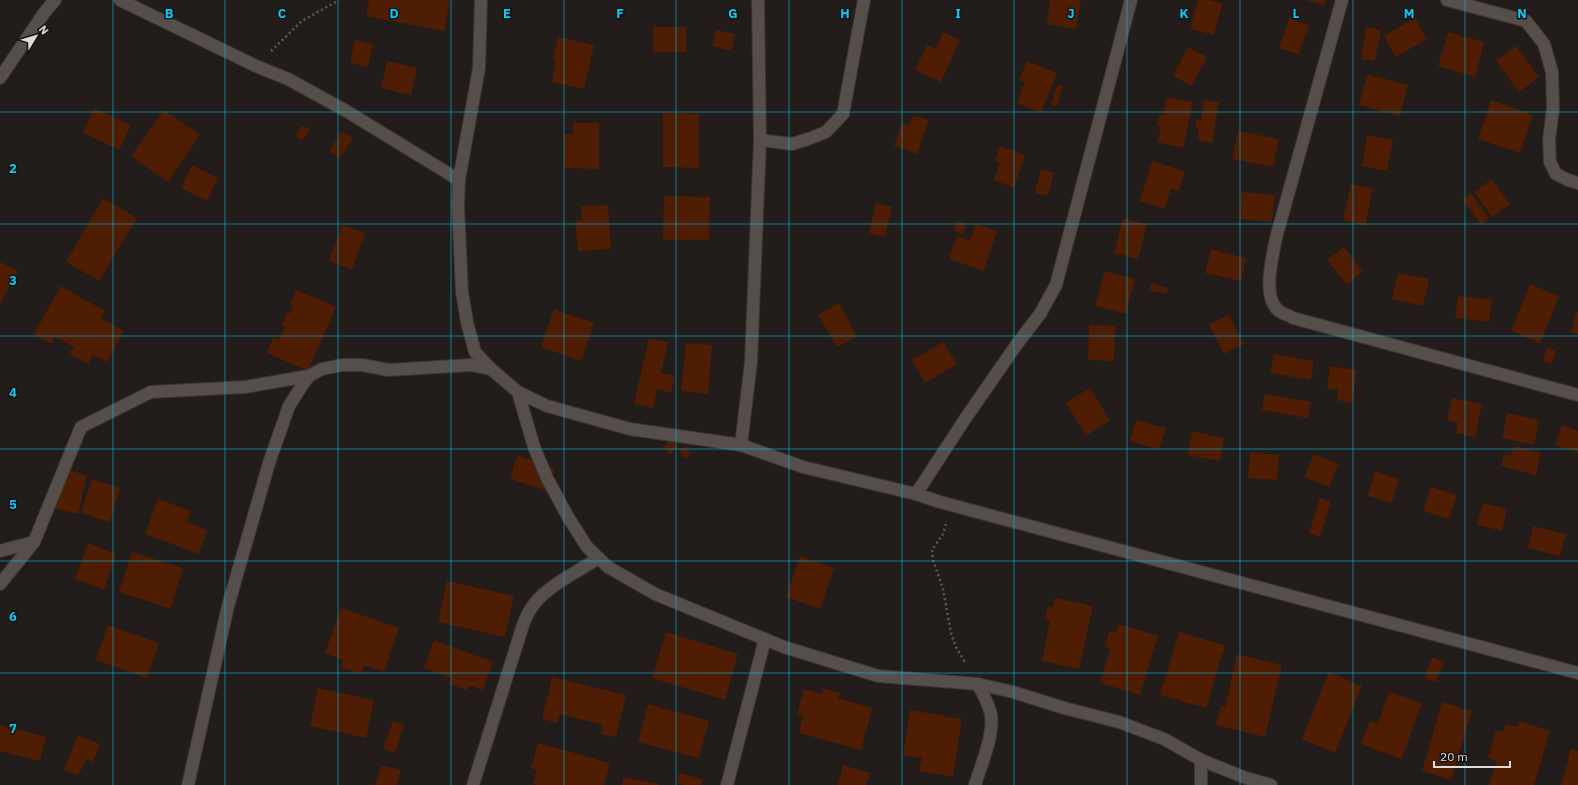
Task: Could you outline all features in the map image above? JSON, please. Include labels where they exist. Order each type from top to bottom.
[{"type":"street","points":[[0,78],[44,13],[55,0]]},
{"type":"street","points":[[120,0],[256,66],[288,79],[348,112],[459,180]]},
{"type":"street","points":[[481,0],[479,68],[459,180],[458,206],[462,292],[467,322],[475,352],[491,369],[518,392],[547,406],[630,429],[741,446],[802,467],[916,494],[940,502],[1578,673]]},
{"type":"street","points":[[741,446],[752,362],[760,140],[758,0]]},
{"type":"street","points":[[760,140],[792,144],[808,139],[826,132],[843,114],[864,0]]},
{"type":"street","points":[[916,494],[969,412],[1040,314],[1056,285],[1131,0]]},
{"type":"street","points":[[1342,0],[1276,238],[1269,284],[1270,296],[1278,310],[1300,320],[1578,395]]},
{"type":"street","points":[[1447,0],[1491,6],[1526,21],[1544,44],[1552,72],[1553,108],[1549,140],[1550,162],[1556,174],[1578,183]]},
{"type":"street","points":[[0,584],[34,542],[81,427],[151,392],[245,387],[309,376],[322,369],[342,365],[362,365],[388,370],[471,365],[491,369]]},
{"type":"street","points":[[188,785],[228,606],[269,463],[289,406],[309,376]]},
{"type":"street","points":[[518,392],[534,447],[547,478],[584,541],[608,567],[655,594],[784,647],[878,676],[978,684],[1013,692],[1064,708],[1119,722],[1164,739],[1201,760],[1246,778],[1271,785]]},
{"type":"street","points":[[0,551],[34,542]]},
{"type":"street","points":[[473,785],[528,613],[535,602],[547,592],[599,558]]},
{"type":"street","points":[[727,785],[765,639]]},
{"type":"street","points":[[975,785],[990,736],[991,716],[986,699],[978,684]]},
{"type":"street","points":[[1201,760],[1201,785]]},
{"type":"path","points":[[256,66],[302,21],[339,0]]},
{"type":"path","points":[[940,502],[946,522],[944,534],[932,550],[933,560],[943,589],[951,633],[956,646],[978,684]]},
{"type":"building","points":[[369,0],[450,0],[444,31],[366,16]]},
{"type":"building","points":[[1048,0],[1081,0],[1076,29],[1047,24],[1050,1]]},
{"type":"building","points":[[1198,0],[1209,0],[1222,4],[1214,35],[1190,29]]},
{"type":"building","points":[[1305,0],[1325,0],[1324,5]]},
{"type":"building","points":[[1289,18],[1309,25],[1299,54],[1279,48]]},
{"type":"building","points":[[1415,18],[1427,39],[1396,57],[1384,36]]},
{"type":"building","points":[[653,27],[686,27],[686,52],[653,52]]},
{"type":"building","points":[[1366,27],[1381,30],[1375,61],[1361,59]]},
{"type":"building","points":[[716,30],[735,34],[731,51],[712,46]]},
{"type":"building","points":[[943,32],[960,40],[941,82],[915,70],[927,45],[935,49]]},
{"type":"building","points":[[1448,32],[1484,42],[1475,77],[1438,66]]},
{"type":"building","points":[[558,37],[594,45],[584,89],[552,82],[556,60],[553,59]]},
{"type":"building","points":[[355,40],[373,44],[368,67],[350,63]]},
{"type":"building","points":[[1516,46],[1539,77],[1519,92],[1496,61]]},
{"type":"building","points":[[1188,47],[1207,57],[1192,86],[1173,76]]},
{"type":"building","points":[[387,61],[417,68],[411,95],[381,88]]},
{"type":"building","points":[[1027,61],[1057,73],[1041,113],[1017,103],[1025,82],[1019,80]]},
{"type":"building","points":[[1367,74],[1408,85],[1400,116],[1359,105]]},
{"type":"building","points":[[1057,85],[1063,86],[1057,106],[1051,105]]},
{"type":"building","points":[[1167,97],[1193,102],[1183,148],[1157,142],[1161,127],[1157,126],[1159,115],[1163,116]]},
{"type":"building","points":[[1204,100],[1219,102],[1212,143],[1197,140],[1199,129],[1195,128],[1197,119],[1201,120]]},
{"type":"building","points":[[1491,100],[1533,115],[1520,153],[1478,139]]},
{"type":"building","points":[[94,108],[131,125],[119,150],[83,133]]},
{"type":"building","points":[[164,110],[200,135],[168,182],[131,156]]},
{"type":"building","points":[[663,113],[699,114],[699,168],[663,167]]},
{"type":"building","points":[[913,115],[929,120],[917,154],[894,146],[902,123],[909,126]]},
{"type":"building","points":[[573,123],[599,123],[599,169],[564,168],[564,134],[573,134]]},
{"type":"building","points":[[302,125],[310,130],[302,141],[295,136]]},
{"type":"building","points":[[342,131],[353,138],[340,159],[329,151]]},
{"type":"building","points":[[1238,131],[1279,139],[1273,167],[1232,159]]},
{"type":"building","points":[[1367,135],[1393,140],[1387,171],[1362,166]]},
{"type":"building","points":[[1000,146],[1025,155],[1014,188],[994,180],[1000,163],[995,161]]},
{"type":"building","points":[[1152,161],[1185,171],[1179,191],[1171,189],[1165,209],[1140,201]]},
{"type":"building","points":[[192,165],[218,178],[207,201],[181,188]]},
{"type":"building","points":[[1041,169],[1054,173],[1048,196],[1035,193]]},
{"type":"building","points":[[1492,179],[1510,204],[1492,217],[1474,192]]},
{"type":"building","points":[[1351,184],[1373,189],[1365,226],[1343,220]]},
{"type":"building","points":[[1241,192],[1275,195],[1272,222],[1239,219]]},
{"type":"building","points":[[1471,193],[1489,218],[1481,225],[1462,199]]},
{"type":"building","points":[[664,196],[710,197],[709,240],[663,240]]},
{"type":"building","points":[[103,198],[137,218],[99,281],[66,262]]},
{"type":"building","points":[[876,203],[892,207],[885,237],[869,233]]},
{"type":"building","points":[[608,205],[611,249],[578,251],[575,221],[582,221],[581,206]]},
{"type":"building","points":[[1123,218],[1147,224],[1138,259],[1114,253]]},
{"type":"building","points":[[957,221],[966,223],[963,234],[954,231]]},
{"type":"building","points":[[976,224],[997,231],[984,271],[949,259],[957,236],[970,240]]},
{"type":"building","points":[[342,225],[365,233],[352,270],[329,261]]},
{"type":"building","points":[[1344,247],[1363,271],[1347,285],[1327,260]]},
{"type":"building","points":[[1211,249],[1246,258],[1241,281],[1205,273]]},
{"type":"building","points":[[0,262],[18,271],[0,305]]},
{"type":"building","points":[[1105,271],[1135,279],[1126,314],[1095,306]]},
{"type":"building","points":[[1398,273],[1429,279],[1423,306],[1392,299]]},
{"type":"building","points":[[1151,283],[1168,288],[1167,294],[1149,290]]},
{"type":"building","points":[[1530,284],[1559,296],[1540,343],[1511,331]]},
{"type":"building","points":[[61,286],[105,311],[101,318],[124,331],[107,362],[93,355],[88,364],[70,354],[74,347],[55,337],[51,344],[34,334]]},
{"type":"building","points":[[297,290],[336,307],[308,371],[267,353],[273,337],[279,340],[285,327],[282,325],[287,313],[289,314],[293,306],[290,304]]},
{"type":"building","points":[[1458,296],[1492,300],[1489,322],[1455,318]]},
{"type":"building","points":[[839,303],[857,336],[837,347],[818,315]]},
{"type":"building","points":[[554,309],[594,323],[581,361],[541,347]]},
{"type":"building","points":[[1576,312],[1578,312],[1578,334],[1571,332]]},
{"type":"building","points":[[1229,315],[1244,344],[1224,354],[1209,324]]},
{"type":"building","points":[[1089,325],[1115,326],[1114,361],[1088,360]]},
{"type":"building","points":[[649,338],[668,342],[661,373],[675,376],[671,393],[657,389],[653,408],[634,404]]},
{"type":"building","points":[[943,342],[957,364],[925,383],[912,360]]},
{"type":"building","points":[[686,343],[712,345],[708,394],[681,391]]},
{"type":"building","points":[[1547,347],[1556,350],[1552,364],[1543,361]]},
{"type":"building","points":[[1274,354],[1314,361],[1311,380],[1270,373]]},
{"type":"building","points":[[1330,366],[1357,370],[1352,403],[1337,400],[1338,390],[1327,389]]},
{"type":"building","points":[[1090,388],[1110,420],[1086,436],[1066,403]]},
{"type":"building","points":[[1264,394],[1311,402],[1308,418],[1262,410]]},
{"type":"building","points":[[1452,398],[1482,404],[1475,437],[1456,433],[1458,423],[1447,420]]},
{"type":"building","points":[[1507,413],[1539,420],[1534,445],[1502,438]]},
{"type":"building","points":[[1136,420],[1166,428],[1159,450],[1130,441]]},
{"type":"building","points":[[1562,425],[1578,431],[1578,453],[1555,445]]},
{"type":"building","points":[[1192,431],[1224,438],[1220,461],[1188,455]]},
{"type":"building","points":[[671,440],[678,447],[670,454],[664,447]]},
{"type":"building","points":[[685,446],[691,454],[685,459],[679,451]]},
{"type":"building","points":[[1514,446],[1541,453],[1536,475],[1501,466],[1504,454],[1511,456]]},
{"type":"building","points":[[1250,452],[1279,455],[1277,480],[1248,478]]},
{"type":"building","points":[[1314,454],[1338,464],[1329,487],[1304,477]]},
{"type":"building","points":[[517,455],[555,468],[548,491],[510,479]]},
{"type":"building","points":[[62,469],[87,475],[78,514],[53,508]]},
{"type":"building","points":[[1375,471],[1399,479],[1392,503],[1368,496]]},
{"type":"building","points":[[92,479],[120,488],[110,522],[81,513]]},
{"type":"building","points":[[1431,487],[1457,495],[1449,519],[1423,511]]},
{"type":"building","points":[[1320,498],[1331,501],[1320,537],[1309,533]]},
{"type":"building","points":[[158,499],[191,511],[187,522],[207,530],[199,554],[145,534]]},
{"type":"building","points":[[1483,503],[1507,509],[1502,531],[1477,525]]},
{"type":"building","points":[[1533,526],[1566,534],[1560,556],[1528,548]]},
{"type":"building","points":[[88,543],[116,554],[104,590],[75,579]]},
{"type":"building","points":[[132,552],[183,568],[171,609],[119,592]]},
{"type":"building","points":[[800,556],[834,568],[820,609],[786,597]]},
{"type":"building","points":[[447,581],[514,596],[505,637],[438,622]]},
{"type":"building","points":[[1055,598],[1093,606],[1079,669],[1042,661],[1050,621],[1045,619],[1048,606],[1053,607]]},
{"type":"building","points":[[341,608],[399,628],[384,672],[364,665],[361,674],[341,667],[343,660],[325,653]]},
{"type":"building","points":[[1119,624],[1158,636],[1140,695],[1100,683],[1110,648],[1105,647],[1109,631],[1116,633]]},
{"type":"building","points":[[108,625],[159,643],[147,678],[96,660]]},
{"type":"building","points":[[666,632],[738,654],[725,700],[652,678]]},
{"type":"building","points":[[1179,632],[1225,645],[1206,708],[1160,695]]},
{"type":"building","points":[[434,640],[493,662],[483,690],[469,685],[467,690],[449,684],[451,678],[424,668]]},
{"type":"building","points":[[1237,654],[1282,665],[1265,737],[1216,725],[1221,706],[1225,707]]},
{"type":"building","points":[[1432,657],[1444,662],[1436,682],[1425,678]]},
{"type":"building","points":[[1329,672],[1362,686],[1335,753],[1302,739]]},
{"type":"building","points":[[552,677],[626,695],[616,737],[601,734],[603,725],[560,714],[557,723],[542,719]]},
{"type":"building","points":[[318,688],[374,700],[366,738],[310,726]]},
{"type":"building","points":[[823,688],[840,693],[838,698],[872,708],[861,750],[799,733],[803,716],[797,714],[804,689],[822,694]]},
{"type":"building","points":[[1389,692],[1422,703],[1402,759],[1361,744],[1370,721],[1378,724]]},
{"type":"building","points":[[1442,702],[1472,711],[1451,780],[1422,771]]},
{"type":"building","points":[[648,704],[709,721],[699,758],[638,742]]},
{"type":"building","points":[[910,710],[962,719],[953,777],[919,771],[922,758],[903,755]]},
{"type":"building","points":[[393,721],[404,725],[395,753],[383,749]]},
{"type":"building","points":[[1519,721],[1550,731],[1534,785],[1489,785],[1497,761],[1488,758],[1496,730],[1503,732],[1506,724],[1517,727]]},
{"type":"building","points":[[0,725],[46,737],[40,761],[0,751]]},
{"type":"building","points":[[78,735],[100,744],[93,762],[86,759],[78,776],[64,770]]},
{"type":"building","points":[[538,743],[610,763],[604,785],[533,784],[537,770],[531,768]]},
{"type":"building","points":[[1571,749],[1578,751],[1578,785],[1561,785]]},
{"type":"building","points":[[381,765],[401,770],[397,785],[375,785]]},
{"type":"building","points":[[843,765],[870,773],[866,785],[838,785]]},
{"type":"building","points":[[679,773],[703,779],[701,785],[684,785],[677,783]]},
{"type":"building","points":[[623,777],[658,784],[658,785],[622,785]]}]
